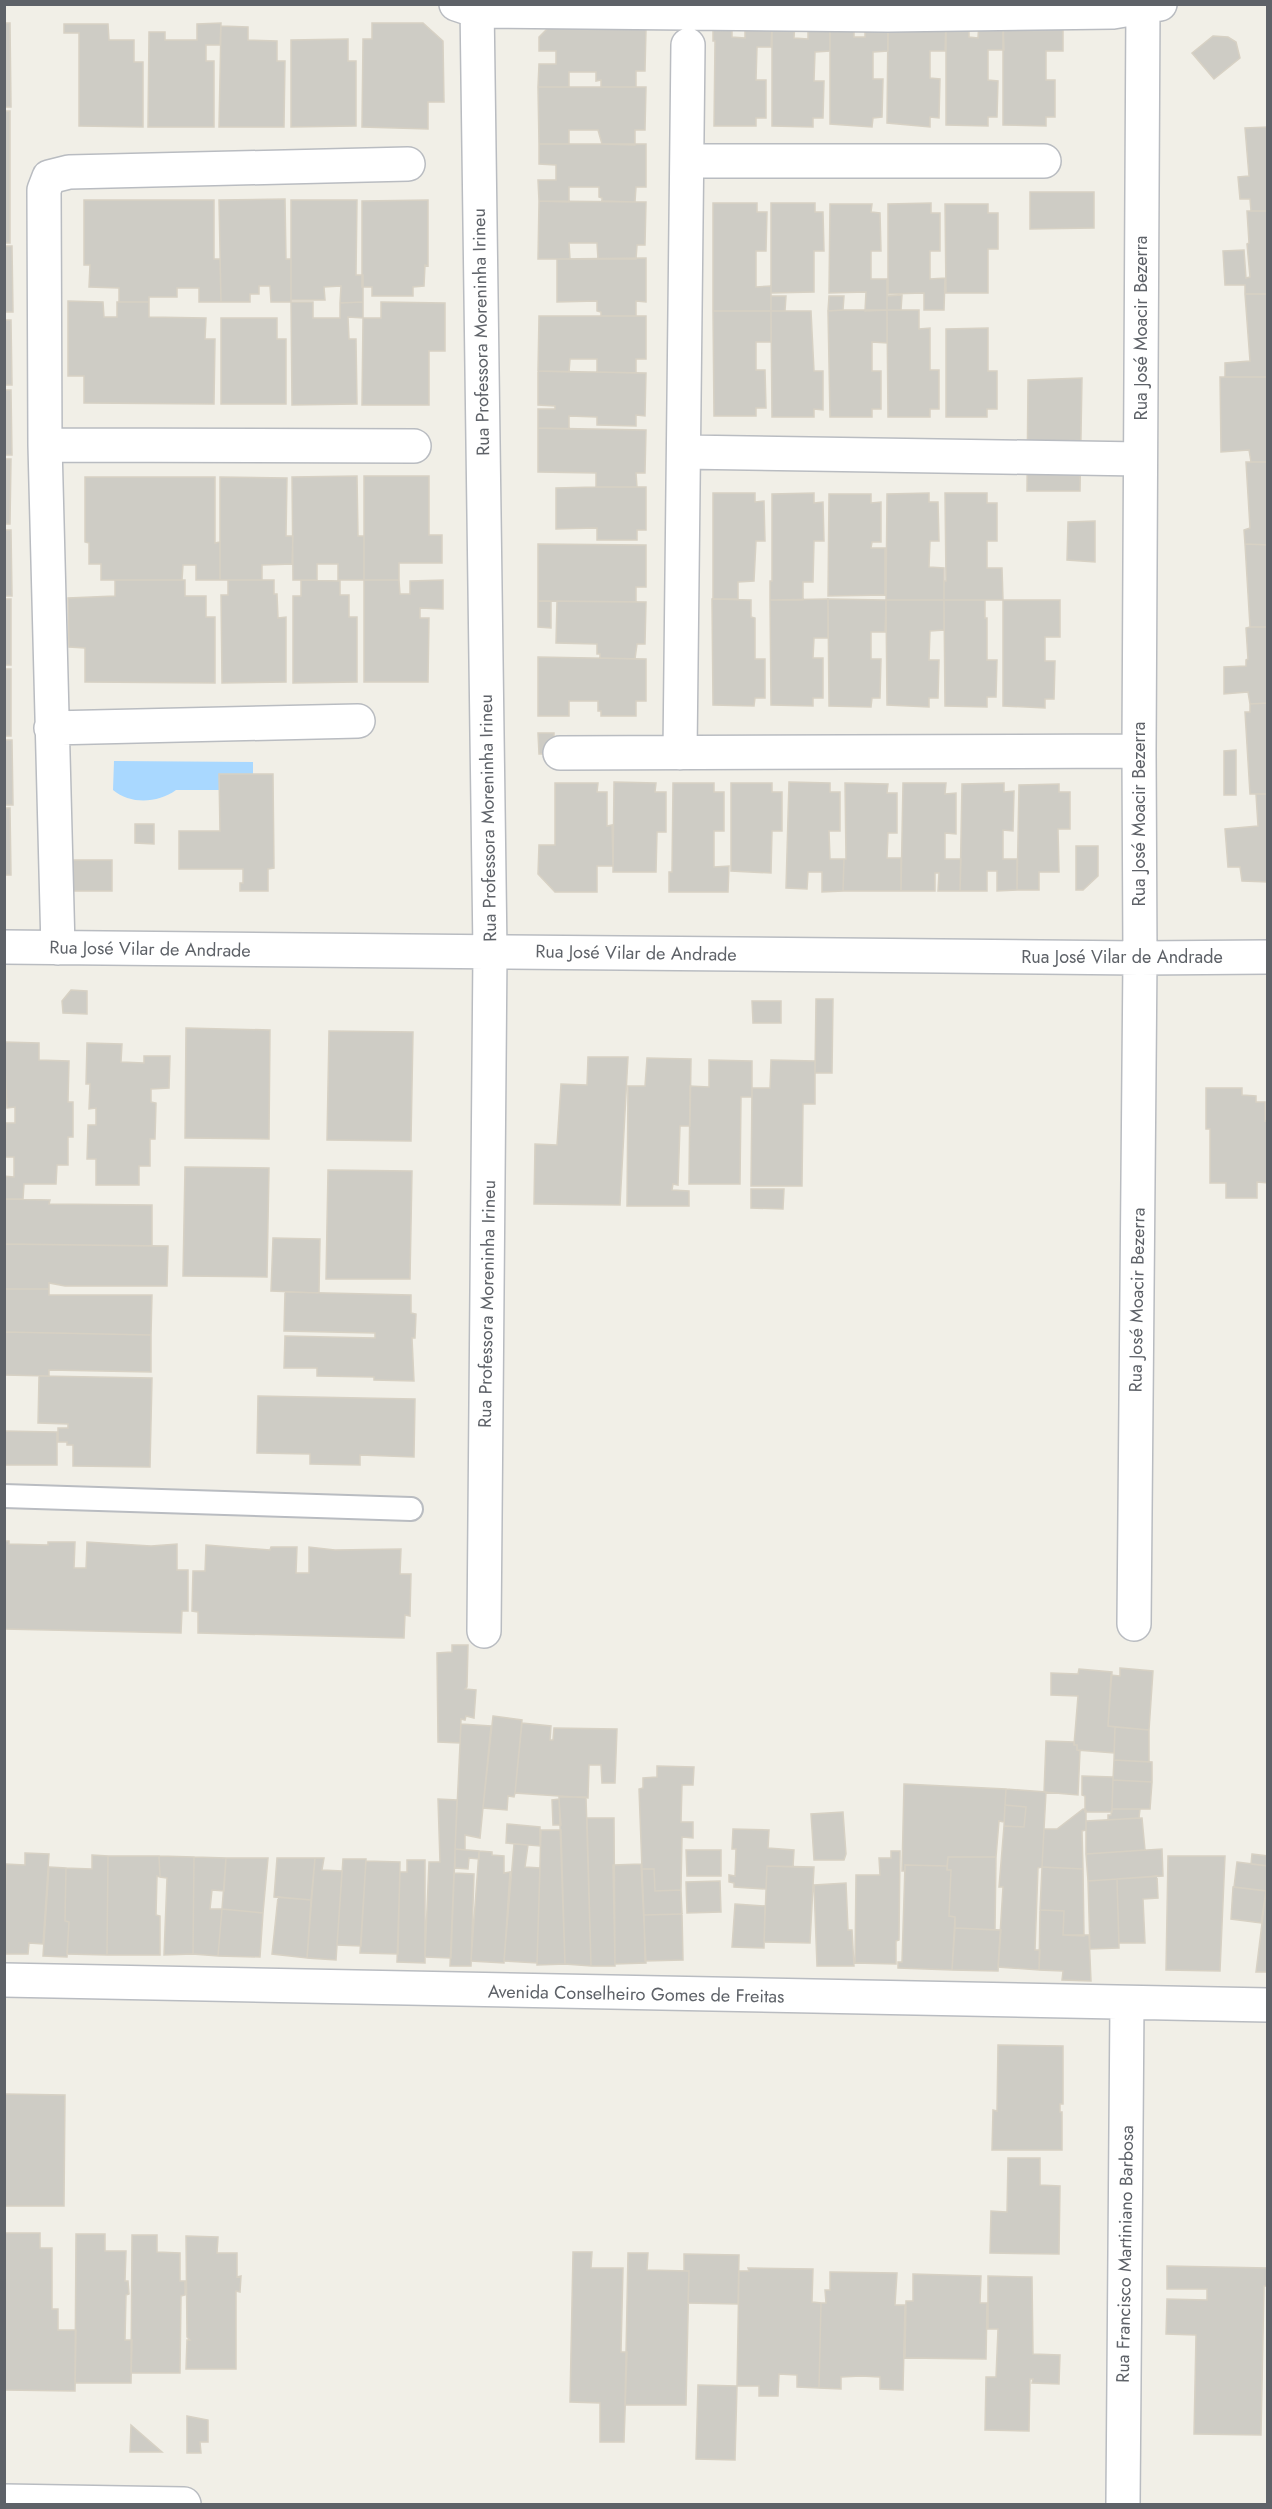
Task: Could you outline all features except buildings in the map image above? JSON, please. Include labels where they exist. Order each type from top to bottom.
[{"type":"street","points":[[470,7],[1113,12],[1149,6]]},
{"type":"street","name":"Rua José Moacir Bezerra","points":[[1134,1624],[1140,958],[1140,459],[1149,6]]},
{"type":"street","name":"Rua Professora Moreninha Irineu","points":[[470,7],[490,952],[484,1631]]},
{"type":"street","points":[[680,753],[688,45]]},
{"type":"street","points":[[687,161],[1044,161]]},
{"type":"street","points":[[58,948],[45,445],[44,190],[49,177],[69,172],[408,165]]},
{"type":"street","points":[[45,445],[414,446]]},
{"type":"street","points":[[684,452],[1140,459]]},
{"type":"street","points":[[51,728],[358,721]]},
{"type":"street","points":[[560,753],[1139,751]]},
{"type":"street","name":"Rua José Vilar de Andrade","points":[[4,947],[1140,958],[1268,957]]},
{"type":"street","name":"Avenida Conselheiro Gomes de Freitas","points":[[4,1980],[1268,2005]]},
{"type":"street","name":"Rua Francisco Martiniano Barbosa","points":[[1123,2505],[1128,2003]]},
{"type":"street","points":[[4,2501],[184,2505]]},
{"type":"lane","points":[[4,1496],[411,1509]]},
{"type":"water","points":[[114,761],[253,762],[253,790],[176,790],[153,800],[136,800],[113,790]]}]
